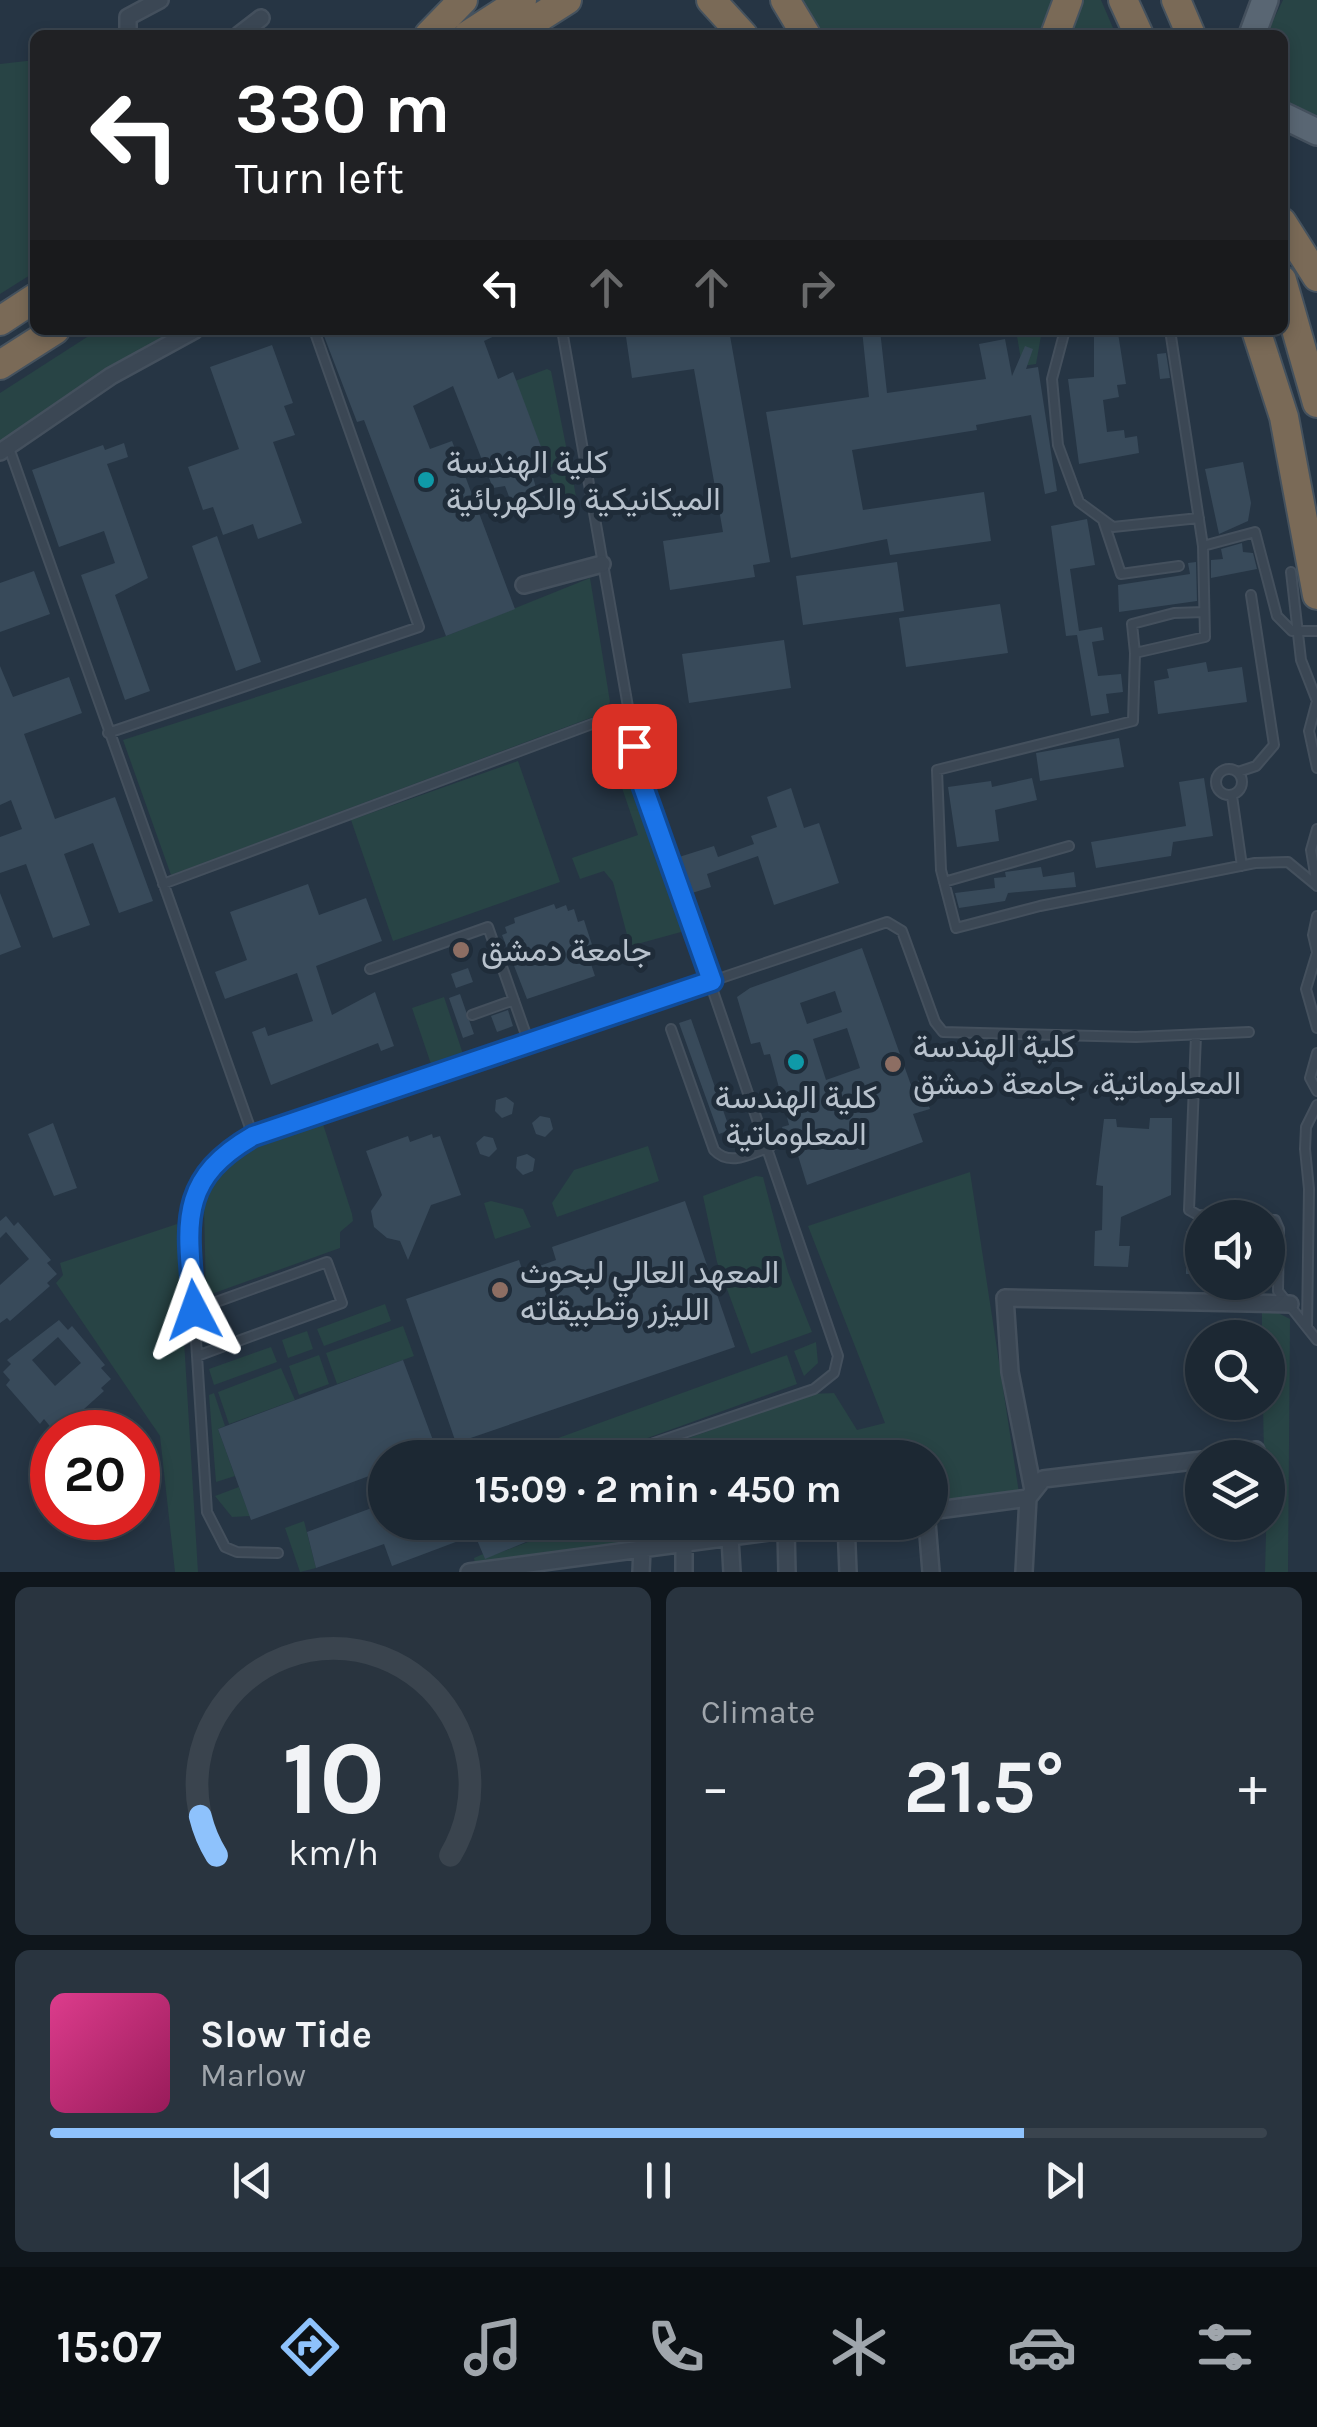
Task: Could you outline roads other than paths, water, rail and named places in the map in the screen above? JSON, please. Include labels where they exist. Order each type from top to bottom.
[{"type":"highway","points":[[434,30],[463,0]]},
{"type":"highway","points":[[476,30],[522,0]]},
{"type":"highway","points":[[520,30],[567,0]]},
{"type":"highway","points":[[711,0],[738,30]]},
{"type":"highway","points":[[785,0],[803,30]]},
{"type":"highway","points":[[1057,30],[1068,0]]},
{"type":"highway","points":[[1123,0],[1137,30]]},
{"type":"highway","points":[[1176,0],[1189,30]]},
{"type":"highway","points":[[1288,231],[1317,277]]},
{"type":"highway","points":[[0,321],[30,301]]},
{"type":"highway","points":[[1288,301],[1317,403]]},
{"type":"highway","points":[[0,365],[47,335]]},
{"type":"highway","points":[[1244,335],[1284,416]]},
{"type":"highway","points":[[1258,335],[1284,416],[1317,596]]},
{"type":"main road","points":[[1254,30],[1264,0]]},
{"type":"main road","points":[[1288,118],[1317,132]]},
{"type":"street","points":[[128,30],[128,16],[160,0]]},
{"type":"street","points":[[245,30],[262,18]]},
{"type":"street","points":[[4,450],[112,376],[185,335]]},
{"type":"street","points":[[524,586],[602,564]]},
{"type":"street","points":[[1024,1572],[1030,1494],[1010,1372],[1005,1298],[1290,1304]]},
{"type":"street","points":[[948,1508],[1030,1494],[1054,1476],[1137,1471],[1185,1463]]},
{"type":"street","points":[[480,1571],[715,1540]]},
{"type":"street","points":[[730,1540],[732,1572]]},
{"type":"street","points":[[786,1540],[787,1572]]},
{"type":"street","points":[[846,1540],[848,1572]]},
{"type":"street","points":[[928,1540],[931,1572]]},
{"type":"street","points":[[684,1544],[684,1572]]},
{"type":"street","points":[[641,1572],[642,1549]]},
{"type":"lane","points":[[108,732],[419,626],[316,335]]},
{"type":"lane","points":[[563,335],[641,781],[836,1337],[838,1356],[834,1373],[814,1389],[663,1440]]},
{"type":"lane","points":[[1065,335],[1052,380],[1058,446],[1079,502],[1112,528],[1199,518]]},
{"type":"lane","points":[[1135,653],[1205,637],[1203,546],[1171,335]]},
{"type":"lane","points":[[4,450],[253,1136]]},
{"type":"lane","points":[[1102,520],[1121,574],[1179,566]]},
{"type":"lane","points":[[1203,546],[1255,532],[1277,616],[1298,631],[1317,631]]},
{"type":"lane","points":[[1291,572],[1301,660],[1316,701],[1309,731],[1317,768]]},
{"type":"lane","points":[[1232,796],[1219,791],[1216,778],[1226,769],[1238,772],[1256,766],[1274,745],[1251,595]]},
{"type":"lane","points":[[1204,612],[1174,613],[1132,624],[1133,721],[938,770],[944,882],[956,928],[1040,906],[1242,866],[1288,862],[1317,886]]},
{"type":"lane","points":[[163,884],[628,710]]},
{"type":"lane","points":[[1232,796],[1243,784],[1238,772]]},
{"type":"lane","points":[[1232,796],[1242,866]]},
{"type":"lane","points":[[1317,829],[1312,850],[1317,886]]},
{"type":"lane","points":[[944,882],[1069,846]]},
{"type":"lane","points":[[1317,916],[1317,953],[1306,989],[1317,1028]]},
{"type":"lane","points":[[278,1553],[238,1552],[225,1547],[207,1512],[189,1231],[193,1198],[221,1154],[253,1136],[887,922],[902,931],[935,1022],[943,1032],[1249,1032]]},
{"type":"lane","points":[[370,969],[488,927],[529,1044]]},
{"type":"lane","points":[[472,1015],[514,1000]]},
{"type":"lane","points":[[671,1029],[714,1150],[722,1158],[734,1160],[770,1147]]},
{"type":"lane","points":[[1196,1035],[1189,1210],[1198,1215],[1275,1220],[1278,1291],[1317,1340]]},
{"type":"lane","points":[[1317,1052],[1310,1078],[1317,1091]]},
{"type":"lane","points":[[1307,1326],[1309,1189],[1305,1149],[1306,1128],[1317,1105]]},
{"type":"lane","points":[[194,1310],[328,1262],[342,1303],[197,1356]]},
{"type":"place","name":"كلية الهندسة الميكانيكية والكهربائية","points":[[426,480]]},
{"type":"place","name":"جامعة دمشق","points":[[461,950]]},
{"type":"place","name":"كلية الهندسة المعلوماتية","points":[[796,1062]]},
{"type":"place","name":"كلية الهندسة المعلوماتية، جامعة دمشق","points":[[893,1064]]},
{"type":"place","name":"المعهد العالي لبحوث الليزر وتطبيقاته","points":[[500,1290]]}]
